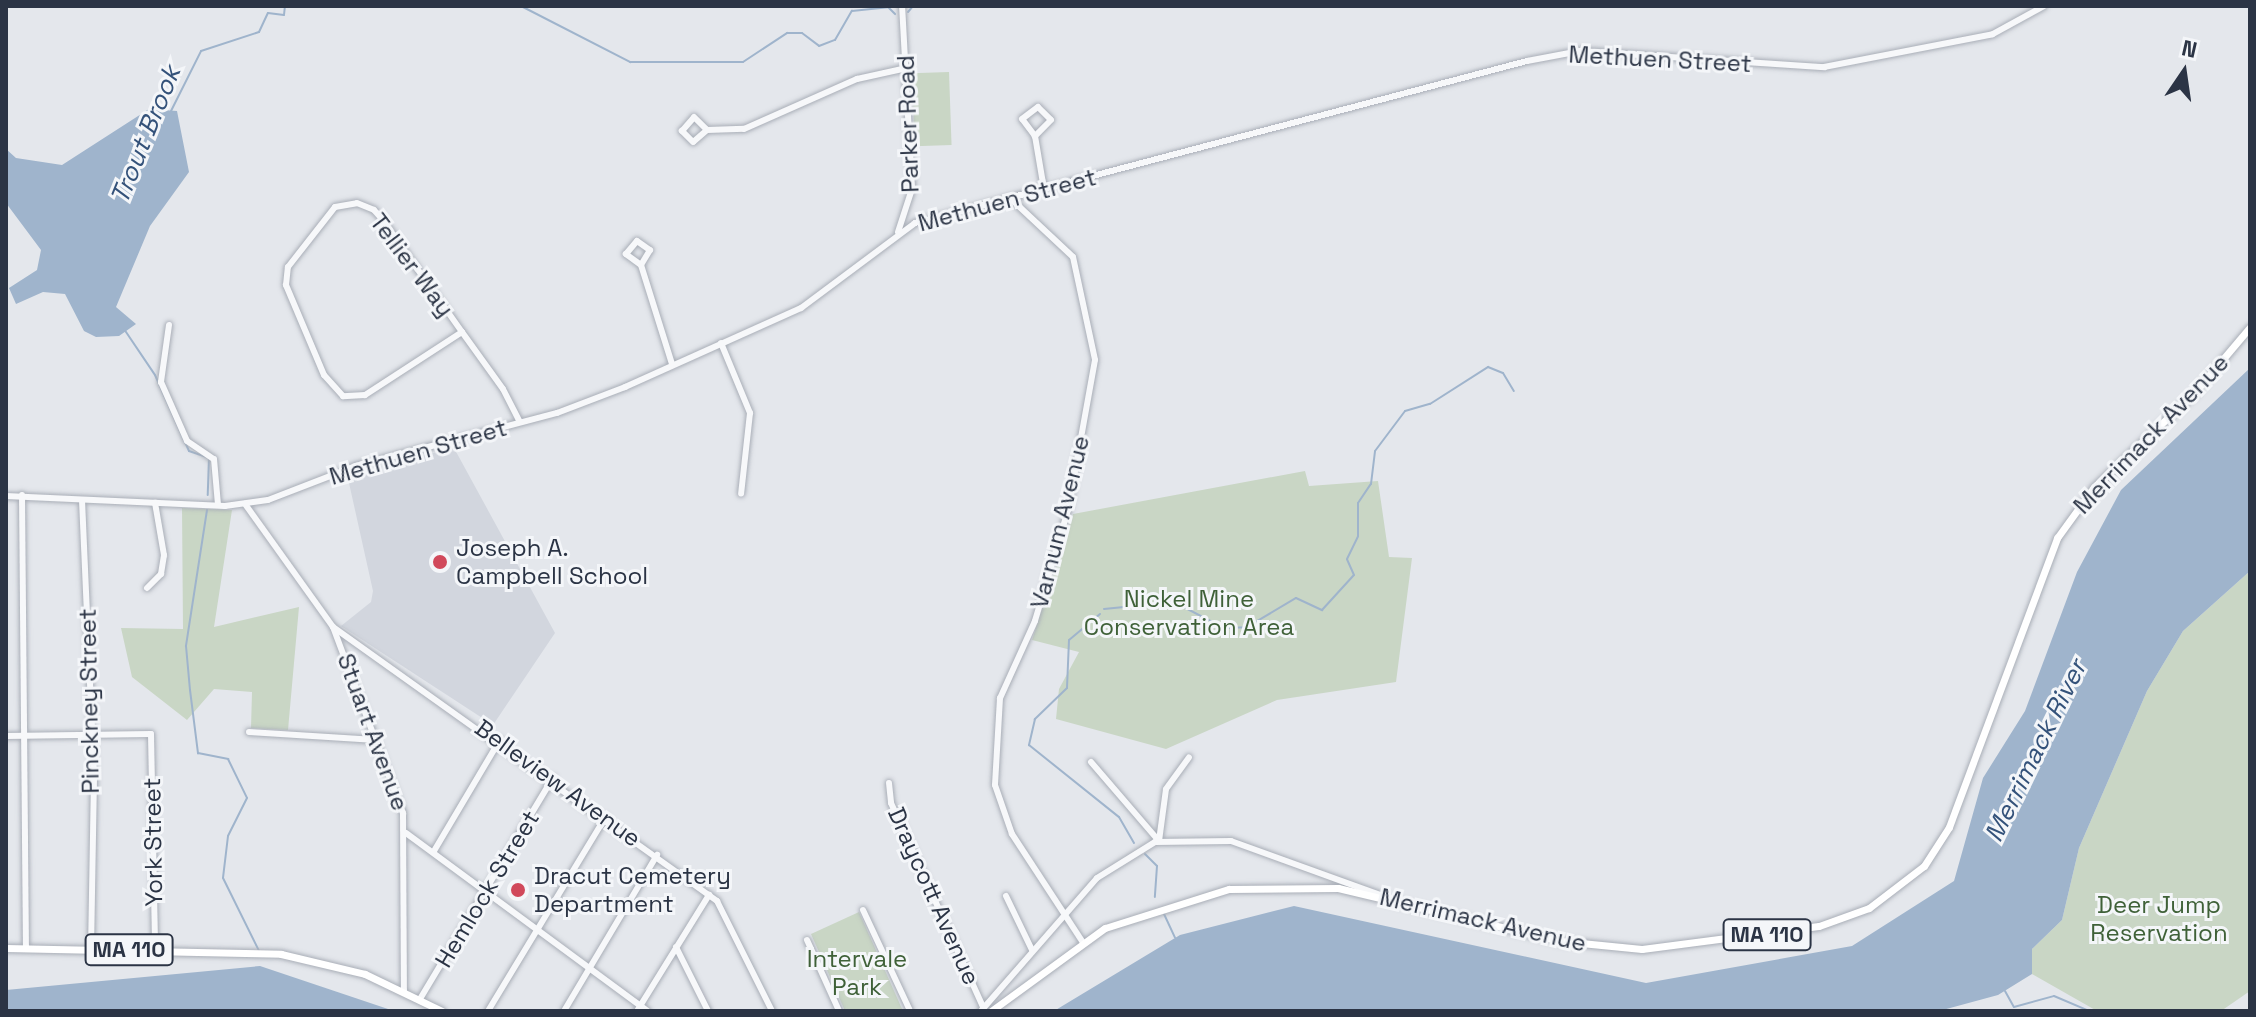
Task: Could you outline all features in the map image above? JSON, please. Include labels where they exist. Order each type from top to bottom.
[{"type":"main road","name":"Merrimack Avenue","points":[[985,1010],[1082,941],[1160,905],[1229,889],[1314,886],[1399,901],[1561,941],[1650,949],[1819,926],[1892,895],[1924,866],[1949,827],[2057,538],[2094,487],[2202,385],[2250,327]]},
{"type":"main road","name":"MA 110","points":[[6,948],[266,952],[332,964],[404,991],[442,1011]]},
{"type":"street","name":"Parker Road","points":[[892,237],[912,200],[902,6]]},
{"type":"street","name":"Methuen Street","points":[[6,496],[245,504],[578,406],[801,308],[892,237],[924,220],[1557,54],[1824,67],[1993,34],[2044,6]]},
{"type":"street","points":[[707,130],[694,117],[682,131],[698,142],[707,130],[755,125],[857,79],[907,68]]},
{"type":"street","points":[[1035,136],[1051,123],[1038,107],[1022,119],[1035,136],[1044,189]]},
{"type":"street","name":"Varnum Avenue","points":[[1010,198],[1073,257],[1094,349],[1068,510],[998,713],[999,805],[1062,917],[1082,941]]},
{"type":"street","name":"Tellier Way","points":[[462,332],[365,395],[343,396],[324,375],[286,285],[288,267],[331,210],[365,205],[462,332],[520,422]]},
{"type":"street","points":[[641,265],[650,250],[637,241],[626,254],[641,265],[672,364]]},
{"type":"street","points":[[169,325],[161,382],[187,441],[214,459],[218,505]]},
{"type":"street","points":[[721,343],[750,413],[741,494]]},
{"type":"street","points":[[22,495],[26,948]]},
{"type":"street","name":"Pinckney Street","points":[[82,500],[91,949]]},
{"type":"street","points":[[147,588],[161,574],[164,555],[155,503]]},
{"type":"street","name":"Stuart Avenue","points":[[245,504],[333,627],[376,740],[406,833],[404,991]]},
{"type":"street","name":"Belleview Avenue","points":[[333,627],[500,740],[709,895],[726,913],[772,1011]]},
{"type":"street","points":[[249,732],[376,740]]},
{"type":"street","name":"York Street","points":[[89,735],[151,734],[155,950]]},
{"type":"street","points":[[6,736],[89,735]]},
{"type":"street","points":[[434,851],[500,740]]},
{"type":"street","points":[[1159,841],[1166,789],[1189,757]]},
{"type":"street","points":[[1091,762],[1159,841]]},
{"type":"street","name":"Hemlock Street","points":[[420,999],[553,778]]},
{"type":"street","name":"Draycott Avenue","points":[[889,783],[891,803],[985,1010]]},
{"type":"street","points":[[488,1011],[605,818]]},
{"type":"street","points":[[406,833],[590,968],[638,1008],[647,1011]]},
{"type":"street","points":[[985,1010],[1032,950],[1115,863],[1159,841],[1231,841],[1399,901]]},
{"type":"street","points":[[564,1011],[657,855]]},
{"type":"street","points":[[638,1008],[709,895]]},
{"type":"street","points":[[1006,896],[1032,950]]},
{"type":"street","points":[[863,910],[910,1011]]},
{"type":"street","points":[[807,940],[839,1011]]},
{"type":"street","points":[[676,947],[708,1011]]},
{"type":"shaded area","name":"Joseph A. Campbell School","points":[[454,448],[555,633],[493,725],[341,626],[371,602],[373,591],[347,474]]},
{"type":"green space","points":[[949,72],[952,145],[915,146],[912,73]]},
{"type":"green space","name":"Nickel Mine Conservation Area","points":[[1305,471],[1309,486],[1378,481],[1389,557],[1412,558],[1396,682],[1277,700],[1166,749],[1056,719],[1059,689],[1079,652],[1032,640],[1073,514]]},
{"type":"green space","points":[[182,508],[232,510],[214,627],[299,607],[288,730],[251,728],[252,692],[214,689],[187,720],[132,677],[121,628],[183,629]]},
{"type":"green space","name":"Deer Jump Reservation","points":[[2250,571],[2250,991],[2221,1011],[2097,1011],[2032,974],[2032,949],[2062,920],[2079,848],[2147,691],[2183,631]]},
{"type":"green space","name":"Intervale Park","points":[[859,912],[903,1011],[845,1011],[811,934]]},
{"type":"water","points":[[149,109],[177,111],[189,172],[150,226],[116,307],[136,324],[119,336],[96,337],[84,331],[65,294],[43,292],[16,304],[9,288],[37,270],[41,250],[6,203],[6,149],[16,158],[62,165]]},
{"type":"water","name":"Merrimack River","points":[[2250,368],[2250,571],[2183,631],[2147,691],[2079,848],[2062,920],[2032,949],[2032,974],[1998,995],[1939,1011],[1054,1011],[1180,935],[1294,906],[1646,983],[1852,946],[1954,881],[1983,778],[2025,711],[2077,572],[2121,490]]},
{"type":"water","points":[[260,966],[394,1011],[6,1011],[6,990]]},
{"type":"waterway","name":"Trout Brook","points":[[171,111],[201,51],[259,32],[268,13],[284,15],[285,6]]},
{"type":"waterway","points":[[521,6],[630,62],[743,62],[787,33],[802,33],[819,46],[835,40],[852,11],[888,7],[895,14]]},
{"type":"waterway","points":[[908,12],[913,6]]},
{"type":"waterway","points":[[124,329],[155,375],[189,451],[209,458],[208,495]]},
{"type":"waterway","points":[[1104,609],[1174,602],[1224,628],[1247,627],[1296,598],[1322,610],[1354,575],[1347,559],[1358,536],[1358,503],[1371,484],[1375,451],[1405,411],[1430,404],[1488,367],[1503,373],[1514,391]]},
{"type":"waterway","points":[[207,510],[186,646],[190,690],[198,753],[228,759],[247,798],[228,836],[223,878],[259,951]]},
{"type":"waterway","points":[[1100,614],[1069,640],[1067,688],[1035,719],[1029,745],[1119,817],[1134,843]]},
{"type":"waterway","points":[[1145,854],[1157,866],[1155,897]]},
{"type":"waterway","points":[[1164,914],[1175,938]]},
{"type":"waterway","points":[[2005,991],[2014,1007],[2054,996],[2089,1011]]},
{"type":"place","name":"Joseph A. Campbell School","points":[[440,562]]},
{"type":"place","name":"Dracut Cemetery Department","points":[[518,890]]}]
